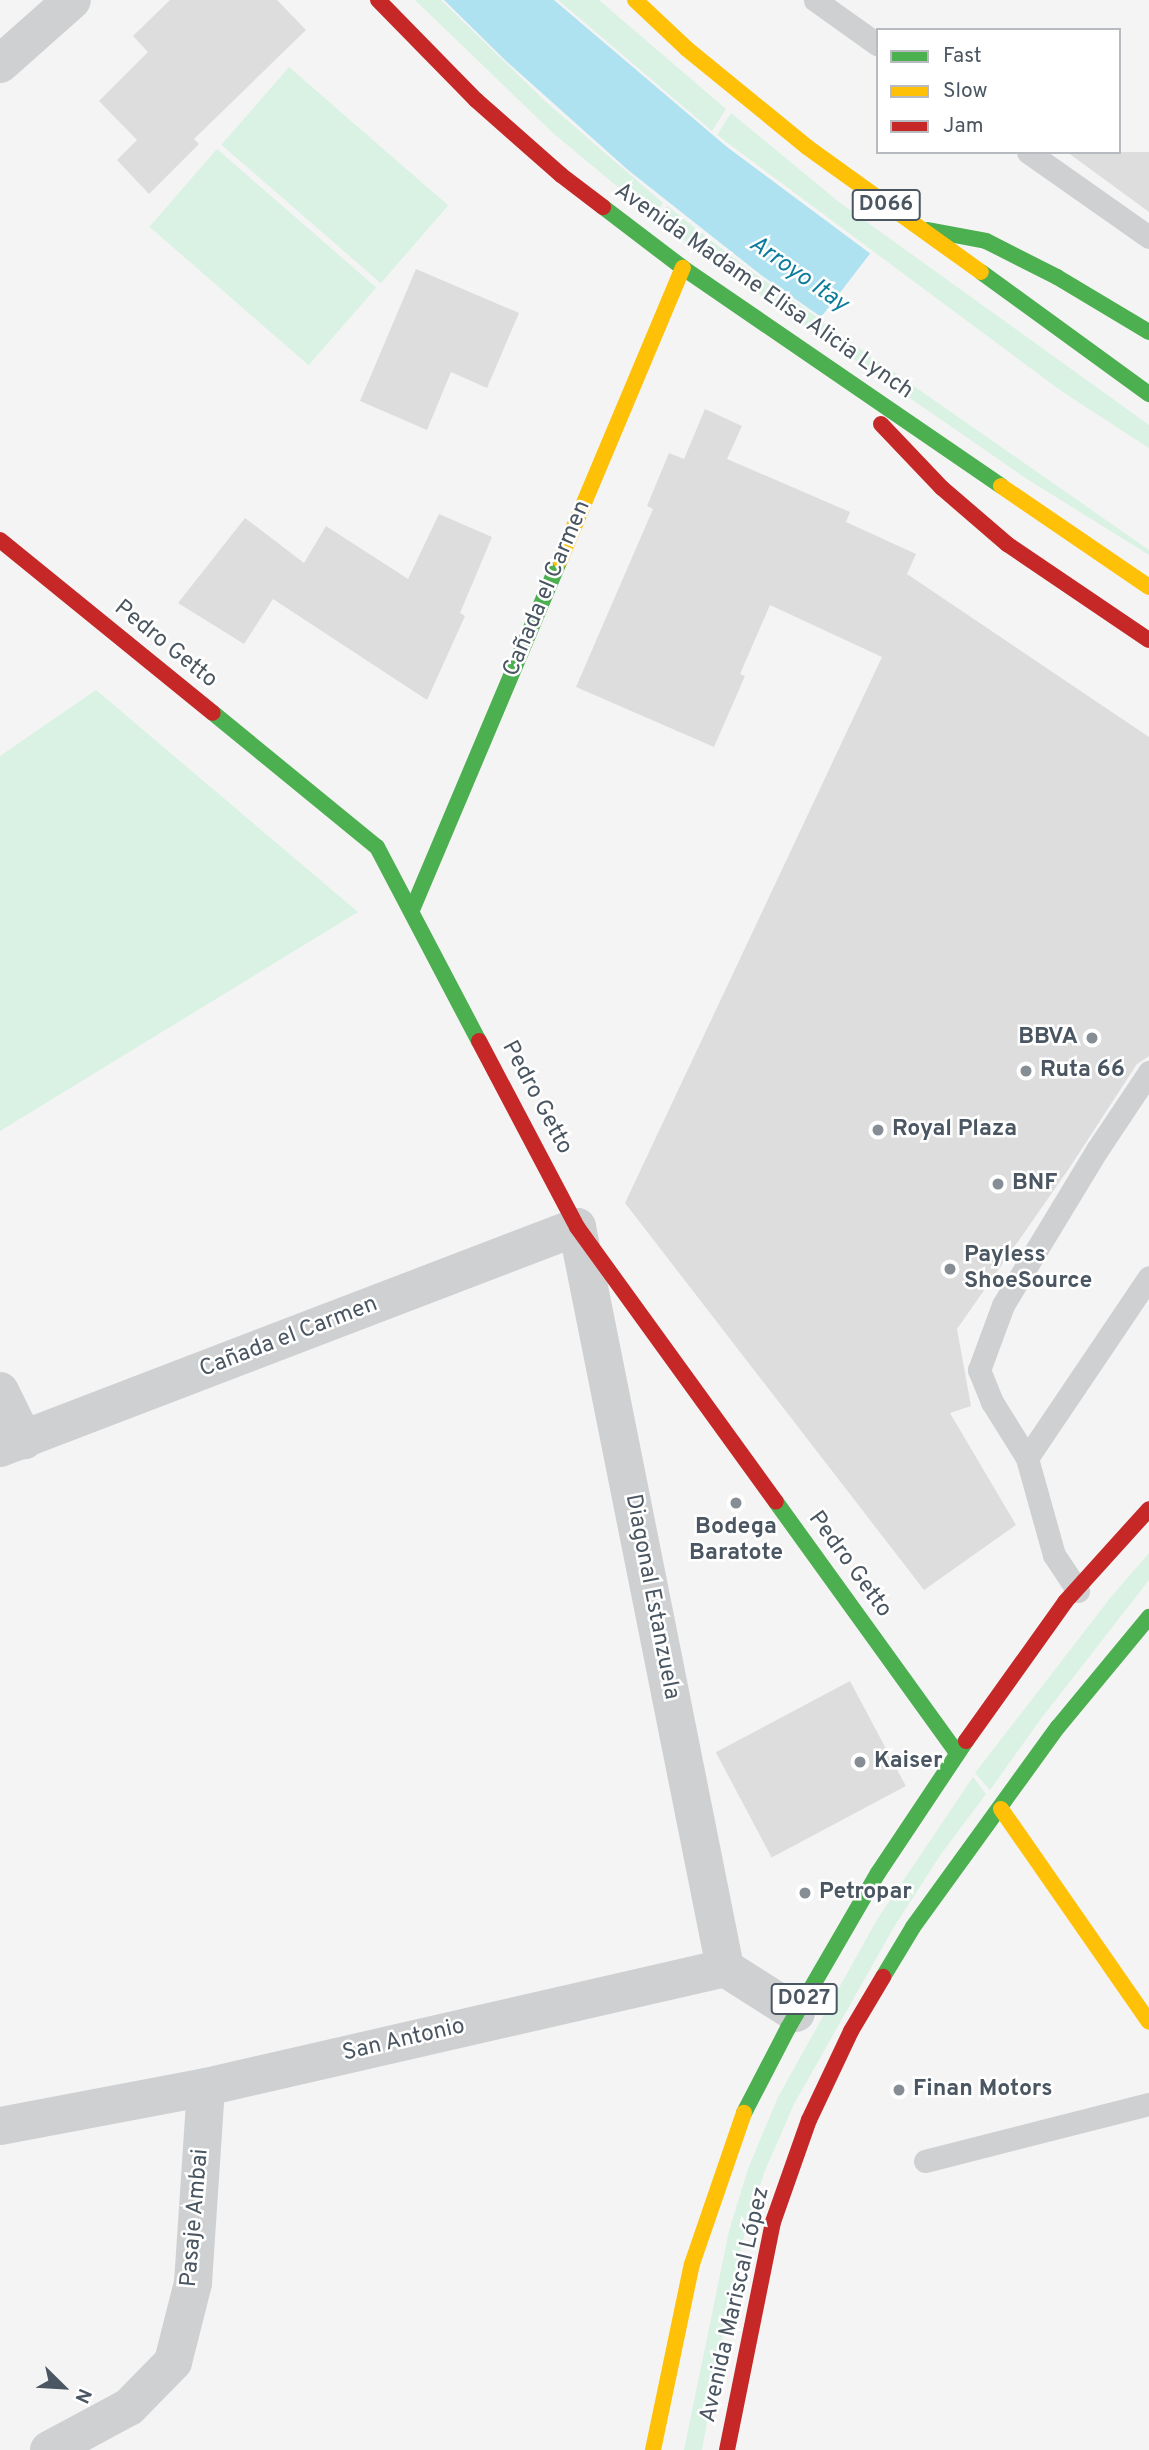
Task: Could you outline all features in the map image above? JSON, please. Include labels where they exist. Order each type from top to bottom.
[{"type":"main road","name":"Avenida Madame Elisa Alicia Lynch","points":[[378,0],[476,100],[561,175],[683,268],[1149,587]]},
{"type":"main road","name":"D066","points":[[635,0],[687,49],[807,147],[1149,394]]},
{"type":"main road","points":[[918,228],[986,241],[1057,276],[1149,332]]},
{"type":"main road","name":"Cañada el Carmen","points":[[412,910],[683,268]]},
{"type":"main road","points":[[824,364],[942,488],[1007,544],[1149,640]]},
{"type":"main road","name":"Pedro Getto","points":[[0,540],[377,847],[577,1227],[957,1753]]},
{"type":"main road","name":"D027","points":[[957,1753],[1065,1602],[1078,1591],[1149,1509]]},
{"type":"main road","name":"D027","points":[[1001,1809],[1058,1727],[1149,1616]]},
{"type":"main road","name":"Avenida Mariscal López","points":[[653,2450],[692,2264],[743,2115],[796,2013],[878,1873],[957,1753]]},
{"type":"main road","points":[[1001,1809],[1149,2022]]},
{"type":"main road","name":"Avenida Mariscal López","points":[[727,2450],[773,2222],[809,2120],[851,2031],[913,1927],[1001,1809]]},
{"type":"street","points":[[0,64],[72,0]]},
{"type":"street","name":"Cañada el Carmen","points":[[12,1444],[577,1227]]},
{"type":"street","name":"Diagonal Estanzuela","points":[[577,1227],[725,1968]]},
{"type":"street","points":[[0,1391],[12,1444]]},
{"type":"street","points":[[725,1968],[796,2013]]},
{"type":"street","name":"San Antonio","points":[[0,2126],[206,2087],[725,1968]]},
{"type":"street","name":"Pasaje Ambai","points":[[48,2450],[129,2407],[173,2362],[193,2283],[206,2087]]},
{"type":"lane","points":[[815,0],[876,44]]},
{"type":"lane","points":[[1031,154],[1149,237]]},
{"type":"lane","points":[[1078,1591],[1054,1555],[1027,1458],[983,1385],[979,1370],[1003,1305],[1097,1150],[1149,1072]]},
{"type":"lane","points":[[1027,1458],[1149,1277]]},
{"type":"lane","points":[[925,2161],[1149,2104]]},
{"type":"green space","points":[[415,0],[441,0],[546,102],[663,203],[654,217],[553,133]]},
{"type":"green space","points":[[558,0],[599,0],[726,109],[712,131]]},
{"type":"green space","points":[[289,67],[448,205],[381,283],[221,145]]},
{"type":"green space","points":[[731,113],[839,202],[1149,425],[1149,448],[1061,391],[717,135]]},
{"type":"green space","points":[[217,149],[376,287],[309,365],[149,227]]},
{"type":"green space","points":[[667,206],[748,269],[1149,549],[1149,555],[1027,479],[704,256],[657,219]]},
{"type":"green space","points":[[96,690],[358,912],[0,1131],[0,756]]},
{"type":"green space","points":[[1149,1553],[1149,1580],[1040,1720],[990,1790],[975,1773],[1111,1597]]},
{"type":"green space","points":[[973,1777],[986,1794],[941,1854],[894,1927],[794,2104],[764,2173],[744,2236],[729,2300],[702,2450],[684,2450],[729,2231],[748,2169],[778,2097],[878,1918]]},
{"type":"water","name":"Arroyo Itay","points":[[444,0],[554,0],[727,147],[1055,391],[1149,546],[761,275],[628,170],[506,61]]},
{"type":"pier","points":[[872,251],[1057,388],[1149,451],[1149,550],[819,320]]},
{"type":"building","points":[[170,0],[277,0],[306,30],[194,139],[199,144],[149,194],[117,160],[137,140],[99,101],[148,52],[133,36]]},
{"type":"building","points":[[1149,152],[1149,212],[1070,154]]},
{"type":"building","points":[[416,269],[519,313],[487,388],[451,372],[427,430],[360,401]]},
{"type":"building","name":"Royal Plaza","points":[[705,409],[742,426],[727,459],[850,512],[846,522],[916,554],[907,574],[1149,737],[1149,1056],[1137,1064],[1070,1167],[957,1329],[971,1406],[950,1413],[1016,1525],[924,1590],[625,1203],[882,657],[770,605],[740,674],[745,676],[714,747],[576,687],[653,509],[647,506],[669,453],[684,459]]},
{"type":"building","points":[[439,514],[492,537],[460,613],[465,616],[427,700],[273,599],[244,644],[178,603],[245,518],[304,563],[326,526],[408,579]]},
{"type":"building","points":[[850,1681],[906,1786],[772,1857],[716,1752]]},
{"type":"traffic: fast","points":[[603,207],[683,268],[1001,486]]},
{"type":"traffic: fast","points":[[928,230],[986,241],[1057,277],[1149,332]]},
{"type":"traffic: fast","points":[[981,272],[1149,394]]},
{"type":"traffic: fast","points":[[412,910],[560,560]]},
{"type":"traffic: fast","points":[[213,713],[377,847],[479,1041]]},
{"type":"traffic: fast","points":[[776,1502],[957,1753]]},
{"type":"traffic: fast","points":[[883,1977],[913,1927],[1058,1727],[1149,1617]]},
{"type":"traffic: fast","points":[[744,2113],[788,2028],[878,1873],[966,1741]]},
{"type":"traffic: slow","points":[[635,0],[687,49],[807,147],[981,272]]},
{"type":"traffic: slow","points":[[560,560],[683,268]]},
{"type":"traffic: slow","points":[[1001,486],[1149,587]]},
{"type":"traffic: slow","points":[[1001,1809],[1149,2022]]},
{"type":"traffic: slow","points":[[653,2450],[692,2264],[744,2113]]},
{"type":"traffic: jam","points":[[378,0],[476,100],[561,175],[603,207]]},
{"type":"traffic: jam","points":[[881,424],[942,488],[1007,544],[1149,640]]},
{"type":"traffic: jam","points":[[0,540],[213,713]]},
{"type":"traffic: jam","points":[[479,1041],[577,1227],[776,1502]]},
{"type":"traffic: jam","points":[[966,1741],[1065,1602],[1149,1509]]},
{"type":"traffic: jam","points":[[727,2450],[773,2222],[809,2120],[851,2031],[883,1977]]},
{"type":"place","name":"BBVA","points":[[1092,1038]]},
{"type":"place","name":"Ruta 66","points":[[1026,1071]]},
{"type":"place","name":"Royal Plaza","points":[[878,1130]]},
{"type":"place","name":"BNF","points":[[998,1184]]},
{"type":"place","name":"Payless ShoeSource","points":[[950,1269]]},
{"type":"place","name":"Bodega Baratote","points":[[736,1503]]},
{"type":"place","name":"Kaiser","points":[[860,1762]]},
{"type":"place","name":"Petropar","points":[[805,1893]]},
{"type":"place","name":"Finan Motors","points":[[899,2090]]}]
